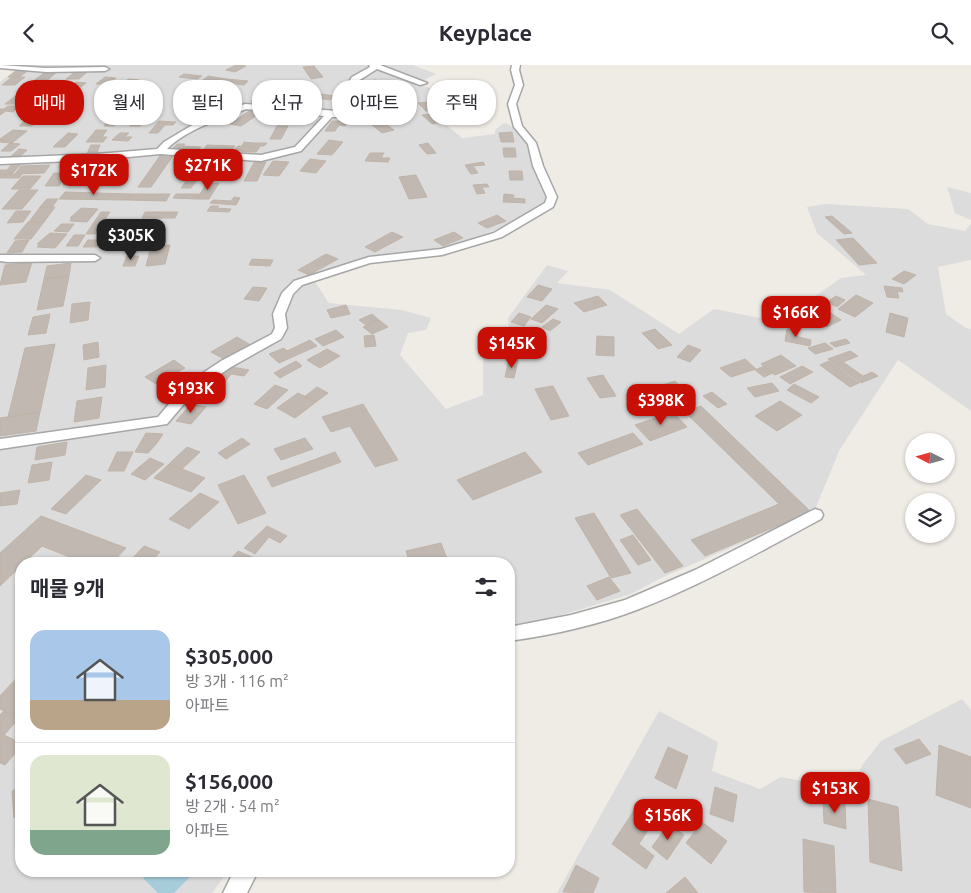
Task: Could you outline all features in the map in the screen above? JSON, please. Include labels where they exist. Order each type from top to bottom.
[{"type":"street","points":[[0,444],[162,421],[190,388],[226,364],[277,336],[281,327],[279,314],[288,293],[298,283],[369,260],[442,252],[498,235],[549,205],[552,197],[538,166],[532,143],[518,127],[512,104],[519,85],[515,70],[516,65]]},
{"type":"street","points":[[0,66],[46,69],[105,69]]},
{"type":"street","points":[[160,151],[167,144],[202,123],[219,118],[245,106],[330,115],[352,115],[363,111],[364,106],[351,85],[355,79],[374,66],[423,83]]},
{"type":"street","points":[[0,161],[97,157],[160,151],[261,157],[298,149],[330,115]]},
{"type":"street","points":[[0,258],[95,258]]},
{"type":"street","points":[[515,633],[554,627],[630,605],[701,573],[816,515]]},
{"type":"street","points":[[234,893],[243,877]]},
{"type":"shaded area","points":[[22,65],[413,65],[436,74],[424,80],[424,86],[427,87],[427,125],[446,125],[462,138],[495,134],[495,130],[504,123],[514,127],[526,137],[549,198],[542,205],[512,223],[434,255],[416,251],[396,258],[352,262],[311,276],[329,303],[402,310],[431,318],[426,330],[408,333],[400,355],[446,409],[483,395],[483,357],[509,331],[508,318],[547,265],[568,271],[557,283],[610,290],[679,334],[714,309],[780,322],[781,304],[810,300],[841,278],[866,275],[817,233],[807,207],[825,204],[908,209],[928,224],[965,231],[971,224],[971,260],[938,267],[946,314],[966,328],[971,329],[971,411],[898,360],[840,449],[814,512],[663,577],[631,594],[529,625],[515,626],[515,557],[15,557],[15,877],[224,877],[212,893],[0,893],[0,82]]},
{"type":"shaded area","points":[[947,187],[971,193],[971,220],[955,213]]},
{"type":"shaded area","points":[[962,699],[971,710],[971,893],[557,893],[659,711],[718,742],[712,771],[760,789],[781,777],[850,790],[863,764],[881,741]]},
{"type":"water","points":[[190,877],[174,893],[158,893],[143,878]]},
{"type":"building","points":[[236,65],[246,66],[235,72],[226,70]]},
{"type":"building","points":[[314,66],[323,77],[311,79],[303,67]]},
{"type":"building","points":[[17,70],[29,70],[19,77],[8,77]]},
{"type":"building","points":[[45,72],[57,72],[47,80],[35,80]]},
{"type":"building","points":[[75,72],[87,72],[79,79],[66,79]]},
{"type":"building","points":[[184,74],[202,76],[197,79],[179,77]]},
{"type":"building","points":[[208,76],[226,79],[224,80],[203,80]]},
{"type":"building","points":[[12,77],[25,77],[21,80],[15,80],[15,85],[2,85]]},
{"type":"building","points":[[105,77],[116,78],[113,80],[101,80]]},
{"type":"building","points":[[242,80],[248,81],[242,85]]},
{"type":"building","points":[[322,94],[332,96],[330,100],[322,99]]},
{"type":"building","points":[[15,96],[15,104],[5,104]]},
{"type":"building","points":[[427,102],[427,111],[426,111],[418,103]]},
{"type":"building","points":[[8,106],[15,106],[13,112],[6,111],[0,115],[0,109]]},
{"type":"building","points":[[252,109],[252,118],[241,126],[236,125],[242,125],[242,116]]},
{"type":"building","points":[[163,121],[173,122],[173,125],[165,125],[158,133],[149,133],[156,125],[163,125]]},
{"type":"building","points":[[332,121],[332,125],[339,125],[335,131],[325,131]]},
{"type":"building","points":[[372,125],[387,125],[394,130],[382,133]]},
{"type":"building","points":[[277,126],[288,126],[281,139],[270,139]]},
{"type":"building","points":[[13,130],[27,131],[12,143],[0,142],[0,139]]},
{"type":"building","points":[[96,130],[107,130],[102,137],[107,137],[103,142],[86,142]]},
{"type":"building","points":[[512,132],[514,142],[501,142],[499,133]]},
{"type":"building","points":[[68,133],[78,134],[65,147],[53,147]]},
{"type":"building","points":[[120,133],[129,133],[125,137],[132,137],[128,141],[112,140]]},
{"type":"building","points":[[329,140],[343,142],[332,155],[317,154]]},
{"type":"building","points":[[244,142],[267,143],[264,146],[242,146]]},
{"type":"building","points":[[10,143],[20,144],[11,151],[1,151]]},
{"type":"building","points":[[428,143],[436,153],[427,154],[419,145]]},
{"type":"building","points":[[177,144],[201,147],[197,152],[171,150]]},
{"type":"building","points":[[91,145],[100,145],[96,155],[86,156]]},
{"type":"building","points":[[207,145],[235,146],[232,150],[204,149]]},
{"type":"building","points":[[238,146],[260,147],[256,152],[234,150]]},
{"type":"building","points":[[503,148],[515,148],[516,157],[504,157]]},
{"type":"building","points":[[19,149],[27,150],[17,159],[8,159]]},
{"type":"building","points":[[162,153],[175,153],[151,187],[138,187]]},
{"type":"building","points":[[370,153],[384,153],[381,158],[390,158],[388,162],[365,161]]},
{"type":"building","points":[[310,159],[326,161],[316,173],[300,171]]},
{"type":"building","points":[[177,160],[211,161],[191,188],[181,188],[198,165],[173,164]]},
{"type":"building","points":[[255,161],[266,162],[257,181],[244,181]]},
{"type":"building","points":[[273,161],[289,162],[279,176],[263,175]]},
{"type":"building","points":[[483,162],[485,165],[473,166],[478,173],[471,174],[465,165]]},
{"type":"building","points":[[12,164],[21,164],[12,174],[0,174],[0,170],[7,170]]},
{"type":"building","points":[[50,165],[44,173],[15,174],[21,166]]},
{"type":"building","points":[[509,171],[522,171],[523,180],[510,180]]},
{"type":"building","points":[[71,172],[87,172],[79,184],[63,185]]},
{"type":"building","points":[[228,172],[243,172],[240,178],[225,178]]},
{"type":"building","points":[[54,173],[67,173],[59,186],[45,186]]},
{"type":"building","points":[[0,174],[22,174],[19,178],[0,178]]},
{"type":"building","points":[[416,175],[427,197],[409,199],[399,177]]},
{"type":"building","points":[[23,176],[41,176],[30,189],[11,189]]},
{"type":"building","points":[[207,183],[219,183],[209,199],[197,199]]},
{"type":"building","points":[[487,184],[489,187],[482,187],[485,193],[477,194],[473,185]]},
{"type":"building","points":[[19,190],[38,190],[22,209],[2,209]]},
{"type":"building","points":[[65,192],[131,194],[126,200],[59,199]]},
{"type":"building","points":[[131,194],[170,194],[166,201],[126,200]]},
{"type":"building","points":[[176,194],[200,194],[197,199],[173,198]]},
{"type":"building","points":[[504,194],[514,195],[513,198],[525,199],[525,203],[503,202]]},
{"type":"building","points":[[234,197],[240,198],[236,205],[210,203],[213,200],[231,201]]},
{"type":"building","points":[[47,199],[58,199],[52,207],[40,207]]},
{"type":"building","points":[[211,206],[231,209],[229,212],[207,211]]},
{"type":"building","points":[[40,207],[55,207],[44,222],[29,222]]},
{"type":"building","points":[[81,208],[98,209],[87,222],[70,221],[72,218],[70,218]]},
{"type":"building","points":[[16,211],[31,211],[23,222],[7,223]]},
{"type":"building","points":[[101,212],[110,212],[95,234],[86,234]]},
{"type":"building","points":[[145,212],[178,212],[175,218],[142,218]]},
{"type":"building","points":[[497,215],[506,221],[487,228],[478,223]]},
{"type":"building","points":[[832,216],[852,233],[844,234],[825,217]]},
{"type":"building","points":[[28,222],[44,222],[31,239],[14,239]]},
{"type":"building","points":[[61,224],[74,224],[68,232],[54,231]]},
{"type":"building","points":[[392,232],[403,237],[375,252],[365,247]]},
{"type":"building","points":[[454,232],[463,238],[443,246],[434,240]]},
{"type":"building","points":[[50,233],[67,234],[55,248],[37,247],[40,244],[37,244]]},
{"type":"building","points":[[74,235],[85,235],[78,246],[66,246]]},
{"type":"building","points":[[142,237],[138,248],[123,249],[127,238]]},
{"type":"building","points":[[853,238],[877,263],[859,265],[836,240]]},
{"type":"building","points":[[29,240],[22,252],[7,253],[15,241]]},
{"type":"building","points":[[88,240],[117,240],[112,247],[83,247]]},
{"type":"building","points":[[170,245],[165,264],[146,266],[151,246]]},
{"type":"building","points":[[326,254],[338,259],[309,275],[298,270]]},
{"type":"building","points":[[127,256],[139,256],[135,266],[123,266]]},
{"type":"building","points":[[252,259],[273,260],[270,266],[249,265]]},
{"type":"building","points":[[32,262],[26,282],[0,285],[5,265]]},
{"type":"building","points":[[71,263],[69,276],[44,279],[47,266]]},
{"type":"building","points":[[904,271],[916,275],[904,284],[892,279]]},
{"type":"building","points":[[69,276],[63,306],[37,310],[44,279]]},
{"type":"building","points":[[538,285],[552,289],[542,301],[527,297]]},
{"type":"building","points":[[884,286],[902,288],[903,292],[897,291],[899,298],[887,297]]},
{"type":"building","points":[[253,287],[267,288],[259,301],[244,299]]},
{"type":"building","points":[[856,295],[873,303],[855,317],[838,309]]},
{"type":"building","points":[[598,296],[607,305],[584,312],[574,303]]},
{"type":"building","points":[[836,296],[845,300],[837,307],[827,302]]},
{"type":"building","points":[[90,302],[88,320],[70,323],[72,304]]},
{"type":"building","points":[[346,305],[350,314],[331,318],[327,310]]},
{"type":"building","points":[[546,305],[558,309],[542,323],[531,319]]},
{"type":"building","points":[[829,312],[841,320],[827,327],[814,320]]},
{"type":"building","points":[[519,313],[531,317],[524,326],[511,322]]},
{"type":"building","points":[[890,313],[908,318],[904,337],[886,332]]},
{"type":"building","points":[[50,314],[46,333],[28,335],[33,317]]},
{"type":"building","points":[[372,314],[379,320],[366,325],[359,320]]},
{"type":"building","points":[[553,319],[561,322],[550,331],[542,327]]},
{"type":"building","points":[[379,320],[388,327],[372,334],[363,327]]},
{"type":"building","points":[[655,329],[672,345],[658,349],[642,333]]},
{"type":"building","points":[[787,329],[798,331],[798,337],[811,340],[810,346],[785,341]]},
{"type":"building","points":[[336,330],[344,337],[323,346],[315,339]]},
{"type":"building","points":[[374,335],[376,346],[365,347],[364,336]]},
{"type":"building","points":[[597,336],[614,337],[614,356],[596,355]]},
{"type":"building","points":[[237,337],[249,344],[224,359],[211,352]]},
{"type":"building","points":[[846,339],[850,343],[835,347],[830,343]]},
{"type":"building","points":[[310,340],[317,346],[279,363],[269,354],[284,348],[287,351]]},
{"type":"building","points":[[98,342],[99,357],[84,360],[83,345]]},
{"type":"building","points":[[825,343],[833,349],[815,354],[808,348]]},
{"type":"building","points":[[55,344],[40,412],[8,417],[25,348]]},
{"type":"building","points":[[515,345],[522,348],[513,357],[505,354]]},
{"type":"building","points":[[688,345],[701,350],[690,362],[677,357]]},
{"type":"building","points":[[327,349],[340,356],[320,368],[307,360]]},
{"type":"building","points":[[850,351],[858,356],[843,362],[863,376],[872,372],[878,376],[861,383],[828,359]]},
{"type":"building","points":[[781,355],[796,366],[775,375],[761,364]]},
{"type":"building","points":[[509,359],[518,360],[514,378],[505,377]]},
{"type":"building","points":[[745,359],[756,369],[731,377],[720,368]]},
{"type":"building","points":[[174,360],[185,368],[156,384],[145,377]]},
{"type":"building","points":[[296,361],[302,366],[280,378],[274,373]]},
{"type":"building","points":[[829,361],[859,383],[850,387],[820,365]]},
{"type":"building","points":[[106,365],[105,387],[86,390],[88,368]]},
{"type":"building","points":[[226,366],[249,370],[244,376],[231,374],[222,386],[211,384]]},
{"type":"building","points":[[764,366],[773,373],[764,377],[755,370]]},
{"type":"building","points":[[802,366],[813,372],[790,384],[780,377]]},
{"type":"building","points":[[603,375],[616,396],[600,398],[587,378]]},
{"type":"building","points":[[675,381],[693,399],[677,404],[659,386]]},
{"type":"building","points":[[772,383],[779,391],[755,397],[747,388]]},
{"type":"building","points":[[794,384],[819,397],[811,403],[787,390]]},
{"type":"building","points":[[275,385],[288,390],[267,409],[254,404]]},
{"type":"building","points":[[553,386],[569,416],[551,420],[535,389]]},
{"type":"building","points":[[317,387],[328,393],[316,402],[304,397]]},
{"type":"building","points":[[712,392],[727,404],[718,408],[703,396]]},
{"type":"building","points":[[298,393],[316,402],[295,418],[277,408]]},
{"type":"building","points":[[102,397],[99,418],[74,422],[77,401]]},
{"type":"building","points":[[780,401],[802,415],[777,431],[755,416]]},
{"type":"building","points":[[191,404],[206,407],[191,424],[176,421]]},
{"type":"building","points":[[363,404],[398,460],[375,467],[350,426],[331,432],[322,417]]},
{"type":"building","points":[[701,406],[811,512],[705,556],[691,540],[779,504],[685,412]]},
{"type":"building","points":[[40,412],[36,431],[0,436],[0,418]]},
{"type":"building","points":[[673,412],[687,427],[650,441],[635,425]]},
{"type":"building","points":[[146,433],[163,434],[148,453],[135,452]]},
{"type":"building","points":[[633,433],[643,444],[588,465],[578,453]]},
{"type":"building","points":[[242,438],[250,444],[226,459],[218,453]]},
{"type":"building","points":[[305,438],[313,449],[281,460],[274,449]]},
{"type":"building","points":[[67,442],[65,455],[35,460],[37,447]]},
{"type":"building","points":[[187,447],[200,452],[182,469],[169,464]]},
{"type":"building","points":[[117,452],[133,452],[124,471],[108,471]]},
{"type":"building","points":[[335,452],[341,462],[272,487],[267,477]]},
{"type":"building","points":[[525,452],[542,472],[473,500],[457,480]]},
{"type":"building","points":[[150,458],[164,464],[145,480],[131,474]]},
{"type":"building","points":[[52,462],[49,480],[28,483],[32,465]]},
{"type":"building","points":[[169,464],[205,478],[191,492],[154,478]]},
{"type":"building","points":[[86,475],[101,480],[66,514],[51,509]]},
{"type":"building","points":[[244,475],[266,513],[238,524],[218,485]]},
{"type":"building","points":[[20,490],[17,504],[0,506],[0,493]]},
{"type":"building","points":[[200,493],[219,502],[189,529],[169,519]]},
{"type":"building","points":[[637,509],[683,566],[665,573],[620,515]]},
{"type":"building","points":[[594,513],[631,573],[611,578],[575,518]]},
{"type":"building","points":[[41,516],[126,548],[118,557],[70,557],[42,546],[30,557],[15,557],[15,572],[0,586],[0,553]]},
{"type":"building","points":[[267,526],[287,536],[280,543],[269,537],[255,554],[244,548]]},
{"type":"building","points":[[633,535],[651,560],[638,565],[620,540]]},
{"type":"building","points":[[441,543],[446,557],[408,557],[406,551]]},
{"type":"building","points":[[144,546],[160,552],[155,557],[134,557]]},
{"type":"building","points":[[238,551],[252,557],[232,557]]},
{"type":"building","points":[[609,577],[620,591],[597,600],[587,586]]},
{"type":"building","points":[[15,680],[15,716],[0,709],[0,696]]},
{"type":"building","points":[[4,711],[15,716],[15,723],[4,735],[15,740],[15,754],[5,765],[0,763],[0,715]]},
{"type":"building","points":[[919,739],[931,754],[906,764],[894,749]]},
{"type":"building","points":[[939,745],[971,757],[971,808],[936,795]]},
{"type":"building","points":[[668,747],[688,756],[676,789],[655,778]]},
{"type":"building","points":[[715,787],[737,795],[733,822],[710,814]]},
{"type":"building","points":[[15,790],[14,818],[12,791]]},
{"type":"building","points":[[823,799],[845,804],[846,829],[824,823]]},
{"type":"building","points":[[868,799],[898,807],[902,871],[870,862]]},
{"type":"building","points":[[637,806],[655,819],[639,844],[654,856],[646,869],[612,844]]},
{"type":"building","points":[[702,822],[727,841],[711,864],[686,843]]},
{"type":"building","points":[[669,823],[684,835],[667,860],[652,847]]},
{"type":"building","points":[[803,839],[834,846],[836,893],[804,892]]},
{"type":"building","points":[[576,865],[599,878],[593,893],[563,892]]},
{"type":"building","points":[[685,877],[698,893],[666,893]]}]
